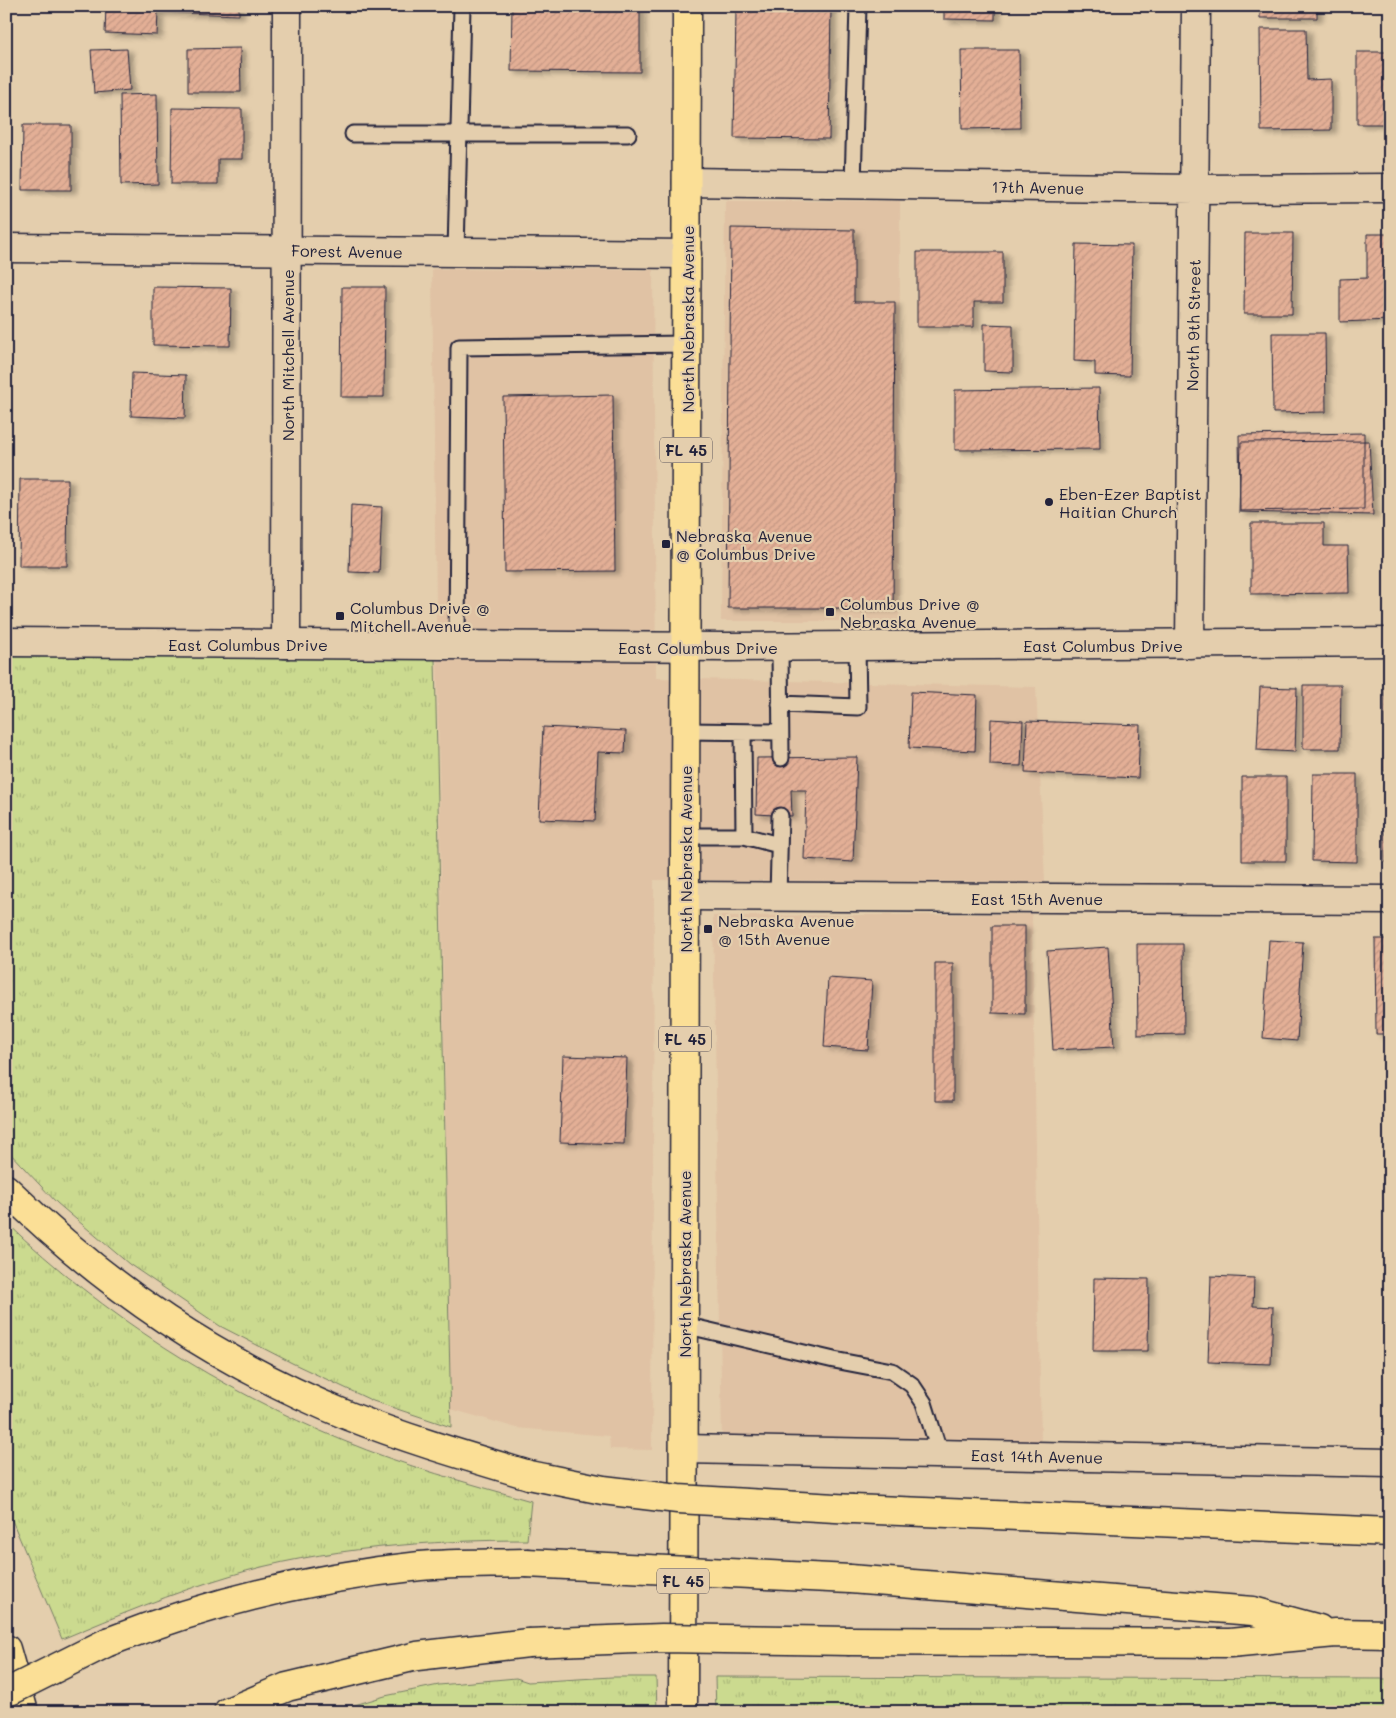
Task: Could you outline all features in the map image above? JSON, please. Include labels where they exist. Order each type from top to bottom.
[{"type":"main road","name":"North Nebraska Avenue","points":[[683,1712],[688,6]]},
{"type":"main road","points":[[6,1189],[97,1272],[171,1325],[258,1374],[349,1416],[438,1447],[529,1475],[603,1490],[678,1499],[853,1510],[1390,1532]]},
{"type":"main road","points":[[6,1693],[108,1642],[147,1627],[212,1607],[325,1581],[420,1566],[526,1563],[850,1580],[1253,1611],[1335,1633]]},
{"type":"main road","points":[[228,1712],[287,1687],[417,1656],[528,1643],[662,1638],[1230,1643],[1335,1633],[1390,1634]]},
{"type":"main road","points":[[6,1649],[24,1712]]},
{"type":"street","name":"North Mitchell Avenue","points":[[286,6],[286,644]]},
{"type":"street","name":"North 9th Street","points":[[1190,644],[1196,6]]},
{"type":"street","name":"17th Avenue","points":[[687,182],[1195,189],[1390,188]]},
{"type":"street","name":"Forest Avenue","points":[[6,248],[687,254]]},
{"type":"street","name":"East Columbus Drive","points":[[6,642],[780,647],[1390,642]]},
{"type":"street","name":"East 15th Avenue","points":[[685,896],[1390,900]]},
{"type":"street","name":"East 14th Avenue","points":[[684,1450],[1390,1463]]},
{"type":"lane","points":[[456,252],[462,6]]},
{"type":"lane","points":[[853,184],[858,6]]},
{"type":"lane","points":[[353,134],[459,132],[628,134]]},
{"type":"lane","points":[[457,646],[460,347],[686,344]]},
{"type":"lane","points":[[780,704],[858,707],[857,646]]},
{"type":"lane","points":[[780,647],[781,758]]},
{"type":"lane","points":[[685,730],[780,732]]},
{"type":"lane","points":[[743,732],[744,836]]},
{"type":"lane","points":[[778,897],[780,816]]},
{"type":"lane","points":[[685,836],[744,836],[779,845]]},
{"type":"lane","points":[[684,1325],[834,1360],[892,1371],[912,1385],[924,1403],[940,1454]]},
{"type":"shaded area","points":[[725,201],[900,201],[899,621],[721,621]]},
{"type":"shaded area","points":[[432,269],[653,270],[656,678],[1036,687],[1045,882],[654,880],[652,1450],[610,1449],[609,1436],[517,1428],[451,1409],[436,609]]},
{"type":"shaded area","points":[[1032,914],[1041,1446],[722,1442],[713,916]]},
{"type":"green space","points":[[138,656],[435,659],[451,1427],[373,1401],[292,1363],[220,1326],[129,1264],[57,1203],[6,1149],[6,657]]},
{"type":"green space","points":[[6,1222],[83,1289],[123,1319],[208,1374],[252,1398],[298,1421],[367,1450],[436,1474],[531,1501],[527,1540],[415,1544],[338,1552],[264,1566],[145,1605],[62,1639],[6,1506]]},
{"type":"green space","points":[[612,1677],[656,1677],[657,1712],[331,1712],[385,1696],[439,1685],[516,1678],[528,1682]]},
{"type":"green space","points":[[715,1677],[1390,1679],[1390,1712],[716,1712]]},
{"type":"building","points":[[106,6],[239,6],[239,15],[158,12],[157,35],[105,33]]},
{"type":"building","points":[[512,6],[640,6],[640,72],[511,71]]},
{"type":"building","points":[[759,6],[831,6],[829,139],[734,138],[736,10],[759,10]]},
{"type":"building","points":[[944,6],[995,6],[995,20],[944,19]]},
{"type":"building","points":[[1260,6],[1317,6],[1317,18],[1260,18]]},
{"type":"building","points":[[1260,29],[1306,29],[1307,80],[1331,79],[1331,130],[1261,131]]},
{"type":"building","points":[[240,48],[241,92],[188,92],[188,49]]},
{"type":"building","points":[[127,49],[130,90],[94,93],[91,50]]},
{"type":"building","points":[[961,50],[1019,50],[1020,128],[962,129]]},
{"type":"building","points":[[1357,52],[1390,52],[1390,124],[1357,124]]},
{"type":"building","points":[[157,94],[158,184],[121,185],[120,95]]},
{"type":"building","points":[[172,108],[242,109],[242,159],[218,159],[218,184],[171,184]]},
{"type":"building","points":[[23,125],[71,125],[71,190],[22,190]]},
{"type":"building","points":[[731,228],[854,230],[854,302],[895,302],[893,608],[728,608]]},
{"type":"building","points":[[1245,233],[1293,233],[1292,314],[1244,314]]},
{"type":"building","points":[[1367,234],[1390,234],[1390,320],[1340,322],[1340,279],[1367,278]]},
{"type":"building","points":[[1076,244],[1132,245],[1130,376],[1095,375],[1095,362],[1074,361]]},
{"type":"building","points":[[917,252],[1003,252],[1003,302],[974,302],[974,327],[917,327]]},
{"type":"building","points":[[153,287],[231,288],[230,346],[153,345]]},
{"type":"building","points":[[342,287],[385,287],[384,397],[341,397]]},
{"type":"building","points":[[984,324],[1013,325],[1013,372],[984,371]]},
{"type":"building","points":[[1272,333],[1325,333],[1326,412],[1273,413]]},
{"type":"building","points":[[132,373],[186,375],[185,418],[131,416]]},
{"type":"building","points":[[1099,388],[1100,449],[955,450],[955,390]]},
{"type":"building","points":[[613,395],[615,571],[505,572],[503,397]]},
{"type":"building","points":[[1364,433],[1364,509],[1240,511],[1239,435]]},
{"type":"building","points":[[1369,441],[1373,515],[1239,512],[1241,442]]},
{"type":"building","points":[[20,479],[68,479],[67,566],[19,566]]},
{"type":"building","points":[[351,505],[382,507],[379,573],[349,572]]},
{"type":"building","points":[[1251,523],[1324,523],[1324,546],[1348,546],[1349,593],[1251,594]]},
{"type":"building","points":[[1385,682],[1390,682],[1390,771],[1384,771]]},
{"type":"building","points":[[1303,685],[1341,685],[1340,749],[1303,749]]},
{"type":"building","points":[[1260,687],[1297,688],[1295,752],[1257,750]]},
{"type":"building","points":[[911,692],[977,695],[975,751],[909,748]]},
{"type":"building","points":[[991,719],[1023,721],[1021,766],[990,765]]},
{"type":"building","points":[[1027,721],[1140,725],[1138,778],[1025,773]]},
{"type":"building","points":[[543,727],[626,731],[625,753],[598,752],[595,821],[539,819]]},
{"type":"building","points":[[857,757],[853,862],[804,859],[806,790],[791,790],[792,816],[756,814],[757,758]]},
{"type":"building","points":[[1313,774],[1357,774],[1357,862],[1312,861]]},
{"type":"building","points":[[1242,777],[1286,777],[1286,861],[1242,861]]},
{"type":"building","points":[[1384,783],[1390,783],[1390,862],[1385,862]]},
{"type":"building","points":[[992,926],[1025,926],[1025,1014],[992,1013]]},
{"type":"building","points":[[1375,939],[1390,939],[1390,1034],[1376,1034]]},
{"type":"building","points":[[1269,940],[1303,942],[1297,1041],[1263,1038]]},
{"type":"building","points":[[1137,944],[1183,944],[1184,1034],[1138,1035]]},
{"type":"building","points":[[1108,947],[1114,1047],[1053,1050],[1047,951]]},
{"type":"building","points":[[935,963],[953,963],[953,1101],[935,1101]]},
{"type":"building","points":[[828,978],[872,981],[868,1050],[824,1047]]},
{"type":"building","points":[[563,1056],[627,1058],[624,1144],[560,1142]]},
{"type":"building","points":[[1211,1276],[1254,1278],[1253,1306],[1273,1307],[1271,1364],[1208,1362]]},
{"type":"building","points":[[1094,1278],[1149,1279],[1148,1351],[1093,1351]]},
{"type":"place","name":"Eben-Ezer Baptist Haitian Church","points":[[1049,502]]},
{"type":"place","name":"Nebraska Avenue @ Columbus Drive","points":[[666,544]]},
{"type":"place","name":"Columbus Drive @ Nebraska Avenue","points":[[830,612]]},
{"type":"place","name":"Columbus Drive @ Mitchell Avenue","points":[[340,616]]},
{"type":"place","name":"Nebraska Avenue @ 15th Avenue","points":[[708,929]]}]
